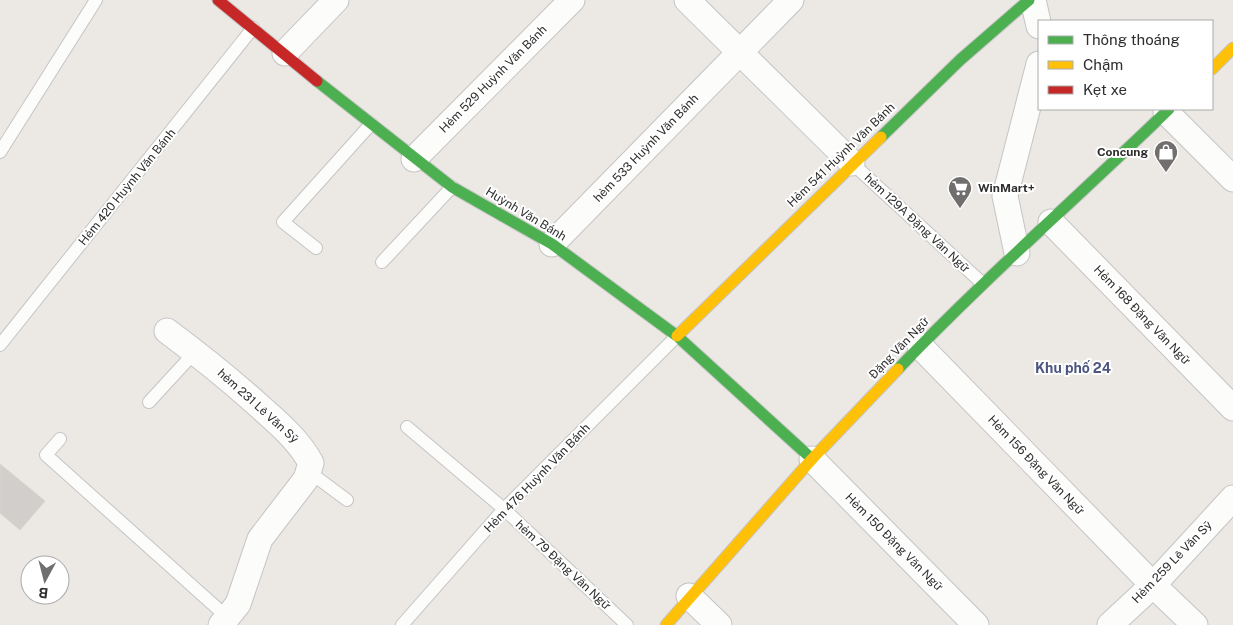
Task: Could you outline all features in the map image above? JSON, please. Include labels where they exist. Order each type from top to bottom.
[{"type":"street","name":"Huỳnh Văn Bánh","points":[[218,0],[414,159],[452,187],[552,244],[677,336],[812,458]]},
{"type":"street","points":[[284,53],[336,0]]},
{"type":"street","name":"Hẻm 529 Huỳnh Văn Bánh","points":[[414,159],[572,0]]},
{"type":"street","points":[[687,0],[852,163]]},
{"type":"street","name":"hẻm 533 Huỳnh Văn Bánh","points":[[552,244],[791,0]]},
{"type":"street","name":"Hẻm 541 Huỳnh Văn Bánh","points":[[677,336],[852,163],[960,60],[1029,0]]},
{"type":"street","points":[[1033,0],[1038,22]]},
{"type":"street","points":[[1213,68],[1233,48]]},
{"type":"street","points":[[1016,253],[1005,196],[1038,68]]},
{"type":"street","points":[[1168,110],[1233,179]]},
{"type":"street","name":"Đặng Văn Ngữ","points":[[666,625],[689,596],[812,458],[920,346],[982,283],[1051,222],[1168,110]]},
{"type":"street","name":"Hẻm 168 Đặng Văn Ngữ","points":[[1051,222],[1233,408]]},
{"type":"street","name":"hẻm 231 Lê Văn Sỹ","points":[[167,331],[195,352],[279,423],[303,447],[311,463],[308,471]]},
{"type":"street","name":"Hẻm 156 Đặng Văn Ngữ","points":[[920,346],[1153,585],[1195,625]]},
{"type":"street","name":"Hẻm 150 Đặng Văn Ngữ","points":[[812,458],[976,625]]},
{"type":"street","points":[[224,621],[238,604],[260,539],[282,513],[308,471]]},
{"type":"street","name":"Hẻm 259 Lê Văn Sỹ","points":[[1110,625],[1153,585],[1233,498]]},
{"type":"street","points":[[689,596],[719,625]]},
{"type":"lane","points":[[0,152],[96,0]]},
{"type":"lane","name":"Hẻm 420 Huỳnh Văn Bánh","points":[[0,345],[253,28]]},
{"type":"lane","points":[[316,248],[283,222],[371,124]]},
{"type":"lane","name":"hẻm 129A Đặng Văn Ngữ","points":[[852,163],[982,283]]},
{"type":"lane","points":[[382,262],[452,187]]},
{"type":"lane","name":"Hẻm 476 Huỳnh Văn Bánh","points":[[402,625],[504,509],[677,336]]},
{"type":"lane","points":[[149,402],[195,352]]},
{"type":"lane","name":"hẻm 79 Đặng Văn Ngữ","points":[[407,427],[504,509],[627,625]]},
{"type":"lane","points":[[60,439],[46,455],[224,621]]},
{"type":"lane","points":[[308,471],[347,500]]},
{"type":"building","points":[[0,464],[45,501],[20,530],[0,513]]},
{"type":"traffic: fast","points":[[881,137],[960,60],[1029,0]]},
{"type":"traffic: fast","points":[[317,81],[452,187],[552,244],[677,336],[812,459]]},
{"type":"traffic: fast","points":[[898,369],[998,270],[1168,110]]},
{"type":"traffic: slow","points":[[1213,68],[1233,48]]},
{"type":"traffic: slow","points":[[677,336],[881,137]]},
{"type":"traffic: slow","points":[[666,625],[812,459],[898,369]]},
{"type":"traffic: jam","points":[[218,0],[317,81]]},
{"type":"place","name":"Concung","points":[[1166,173]]},
{"type":"place","name":"WinMart+","points":[[960,209]]},
{"type":"district","name":"Khu phố 24","points":[[1073,368]]}]
